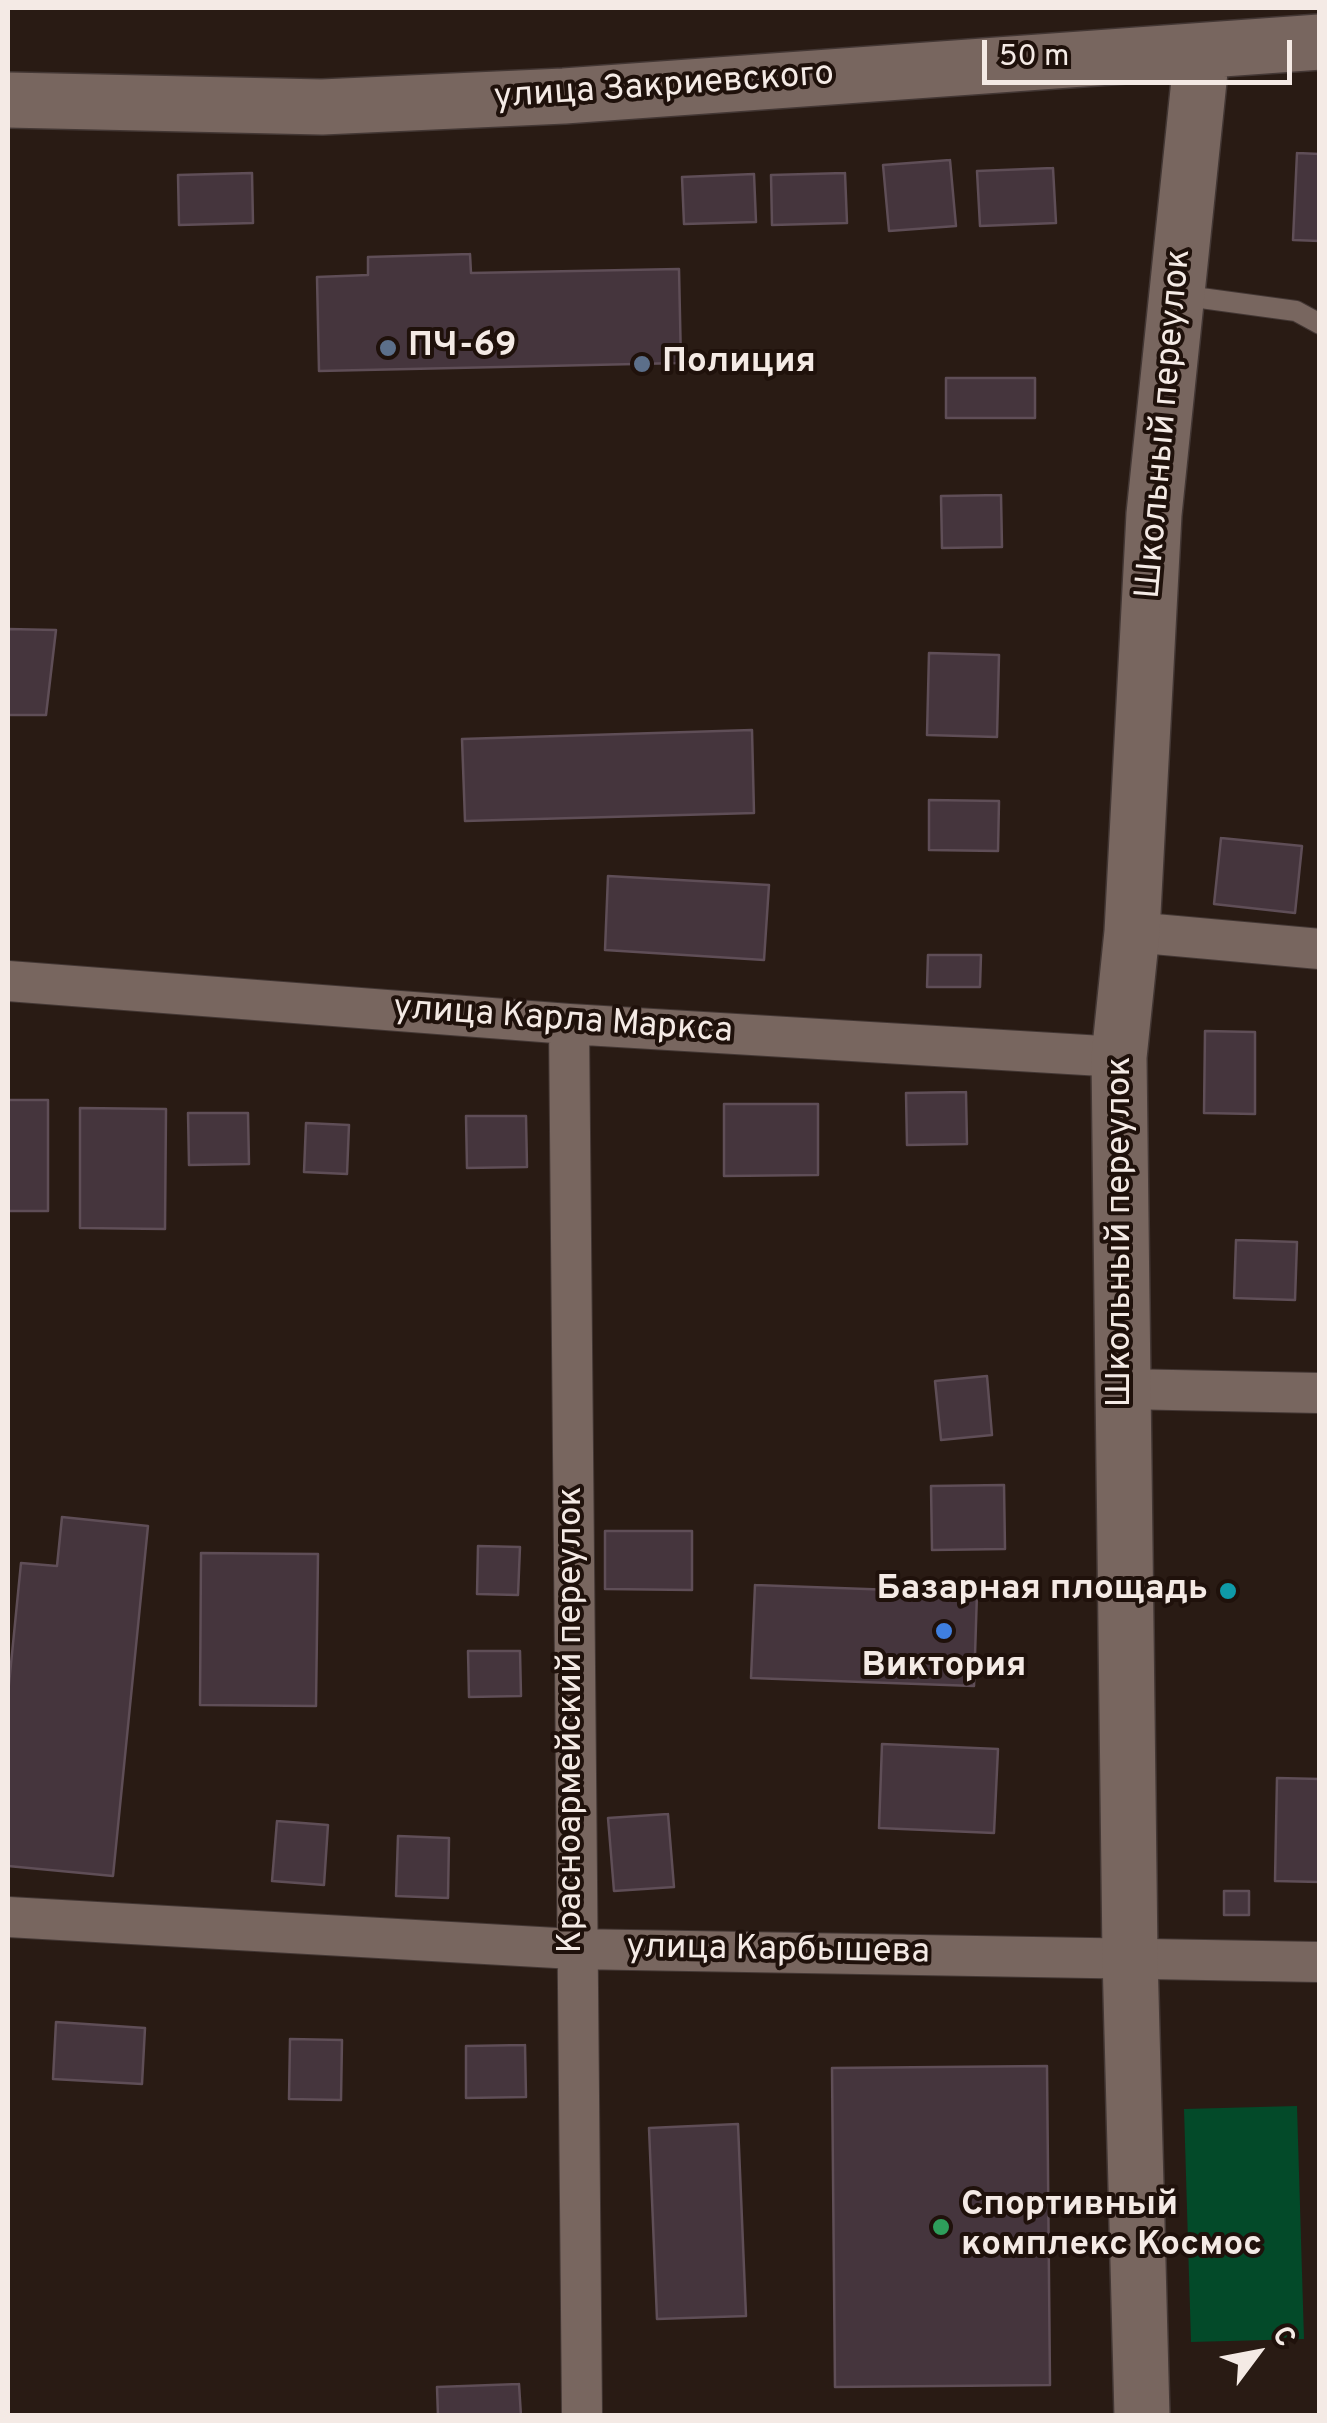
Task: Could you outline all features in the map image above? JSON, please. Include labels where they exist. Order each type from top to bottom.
[{"type":"street","name":"улица Закриевского","points":[[8,100],[322,108],[584,95],[1320,42]]},
{"type":"street","name":"Школьный переулок","points":[[1142,2416],[1130,1956],[1120,1056],[1132,932],[1154,514],[1202,52]]},
{"type":"street","points":[[1132,932],[1320,949]]},
{"type":"street","name":"улица Карла Маркса","points":[[8,981],[569,1024],[1120,1056]]},
{"type":"street","name":"Красноармейский переулок","points":[[569,1024],[574,1949],[582,2416]]},
{"type":"street","points":[[1123,1389],[1320,1393]]},
{"type":"street","name":"улица Карбышева","points":[[8,1917],[574,1949],[1320,1962]]},
{"type":"lane","points":[[1177,295],[1296,311],[1320,324]]},
{"type":"green space","points":[[1297,2106],[1304,2339],[1191,2342],[1184,2109]]},
{"type":"building","points":[[1297,153],[1320,154],[1320,241],[1293,240]]},
{"type":"building","points":[[950,160],[956,226],[889,231],[883,165]]},
{"type":"building","points":[[1053,168],[1056,223],[980,226],[977,171]]},
{"type":"building","points":[[252,173],[253,223],[179,225],[178,175]]},
{"type":"building","points":[[845,173],[847,223],[772,225],[771,175]]},
{"type":"building","points":[[754,174],[756,222],[684,224],[682,177]]},
{"type":"building","points":[[470,254],[471,273],[679,269],[681,363],[319,371],[317,277],[368,275],[368,257]]},
{"type":"building","points":[[946,378],[1035,378],[1035,418],[946,418]]},
{"type":"building","points":[[1001,495],[1002,547],[942,548],[941,496]]},
{"type":"building","points":[[8,629],[56,630],[46,715],[8,715]]},
{"type":"building","points":[[929,653],[999,655],[997,737],[927,735]]},
{"type":"building","points":[[752,730],[754,813],[465,821],[462,739]]},
{"type":"building","points":[[929,800],[999,801],[998,851],[929,850]]},
{"type":"building","points":[[1221,838],[1302,846],[1295,913],[1214,904]]},
{"type":"building","points":[[608,876],[769,885],[764,960],[605,950]]},
{"type":"building","points":[[928,955],[981,955],[980,987],[927,987]]},
{"type":"building","points":[[1205,1031],[1255,1032],[1255,1114],[1204,1113]]},
{"type":"building","points":[[966,1092],[967,1144],[907,1145],[906,1093]]},
{"type":"building","points":[[8,1100],[48,1100],[48,1211],[8,1211]]},
{"type":"building","points":[[724,1104],[818,1104],[818,1175],[724,1176]]},
{"type":"building","points":[[80,1108],[166,1109],[165,1229],[80,1228]]},
{"type":"building","points":[[188,1113],[248,1113],[249,1164],[189,1165]]},
{"type":"building","points":[[466,1116],[526,1116],[527,1167],[467,1168]]},
{"type":"building","points":[[306,1123],[349,1125],[347,1174],[304,1172]]},
{"type":"building","points":[[1236,1240],[1297,1242],[1295,1300],[1234,1298]]},
{"type":"building","points":[[987,1376],[992,1435],[941,1440],[935,1381]]},
{"type":"building","points":[[1004,1485],[1005,1549],[932,1550],[931,1486]]},
{"type":"building","points":[[62,1517],[148,1526],[113,1876],[8,1866],[8,1694],[21,1563],[57,1566]]},
{"type":"building","points":[[605,1531],[692,1531],[692,1590],[605,1589]]},
{"type":"building","points":[[478,1546],[520,1547],[518,1595],[477,1594]]},
{"type":"building","points":[[201,1553],[318,1554],[316,1706],[200,1705]]},
{"type":"building","points":[[755,1585],[977,1593],[974,1686],[751,1678]]},
{"type":"building","points":[[468,1651],[520,1651],[521,1696],[469,1697]]},
{"type":"building","points":[[882,1744],[998,1749],[994,1833],[879,1828]]},
{"type":"building","points":[[1277,1778],[1320,1779],[1320,1882],[1275,1881]]},
{"type":"building","points":[[668,1814],[674,1887],[614,1891],[608,1818]]},
{"type":"building","points":[[277,1821],[328,1825],[324,1885],[272,1881]]},
{"type":"building","points":[[398,1836],[449,1838],[448,1898],[396,1896]]},
{"type":"building","points":[[1224,1891],[1249,1891],[1249,1915],[1224,1915]]},
{"type":"building","points":[[56,2022],[145,2028],[142,2084],[53,2079]]},
{"type":"building","points":[[290,2039],[342,2040],[341,2100],[289,2099]]},
{"type":"building","points":[[525,2045],[526,2097],[466,2098],[466,2046]]},
{"type":"building","name":"Спортивный комплекс Космос","points":[[1047,2066],[1050,2385],[835,2387],[832,2068]]},
{"type":"building","points":[[738,2124],[746,2316],[657,2319],[649,2128]]},
{"type":"building","points":[[519,2384],[521,2416],[438,2416],[437,2387]]},
{"type":"place","name":"ПЧ-69","points":[[388,348]]},
{"type":"place","name":"Полиция","points":[[642,364]]},
{"type":"place","name":"Базарная площадь","points":[[1228,1591]]},
{"type":"place","name":"Виктория","points":[[944,1631]]},
{"type":"place","name":"Спортивный комплекс Космос","points":[[941,2227]]}]
